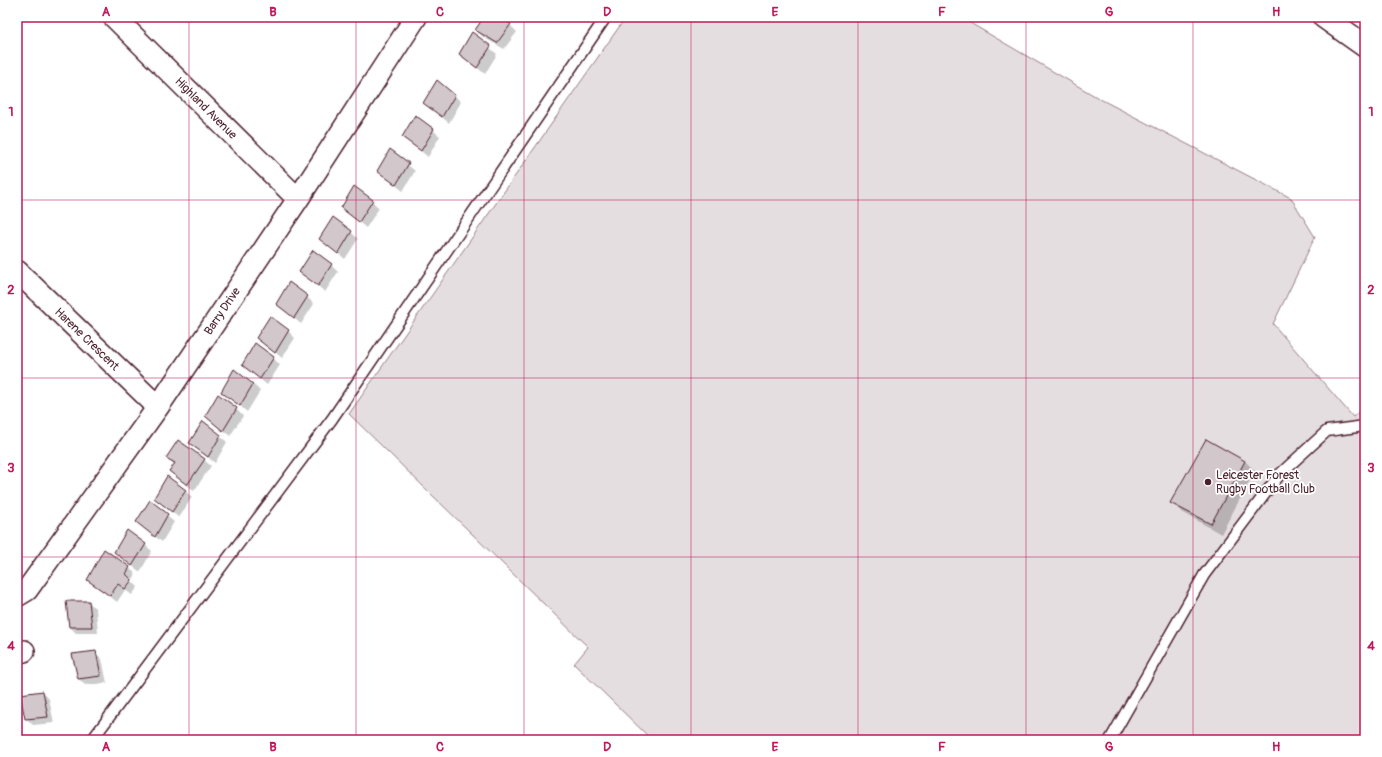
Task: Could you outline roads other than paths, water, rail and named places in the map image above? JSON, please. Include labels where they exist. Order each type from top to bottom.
[{"type":"main road","points":[[1324,17],[1365,46]]},
{"type":"street","name":"Highland Avenue","points":[[114,17],[298,199]]},
{"type":"street","name":"Barry Drive","points":[[17,596],[27,590],[158,407],[298,199],[416,17]]},
{"type":"street","name":"Harene Crescent","points":[[17,271],[158,407]]},
{"type":"lane","points":[[92,740],[332,419],[606,17]]},
{"type":"lane","points":[[1110,740],[1204,575],[1280,474],[1327,431],[1365,426]]},
{"type":"place","name":"Leicester Forest Rugby Football Club","points":[[1208,482]]}]
